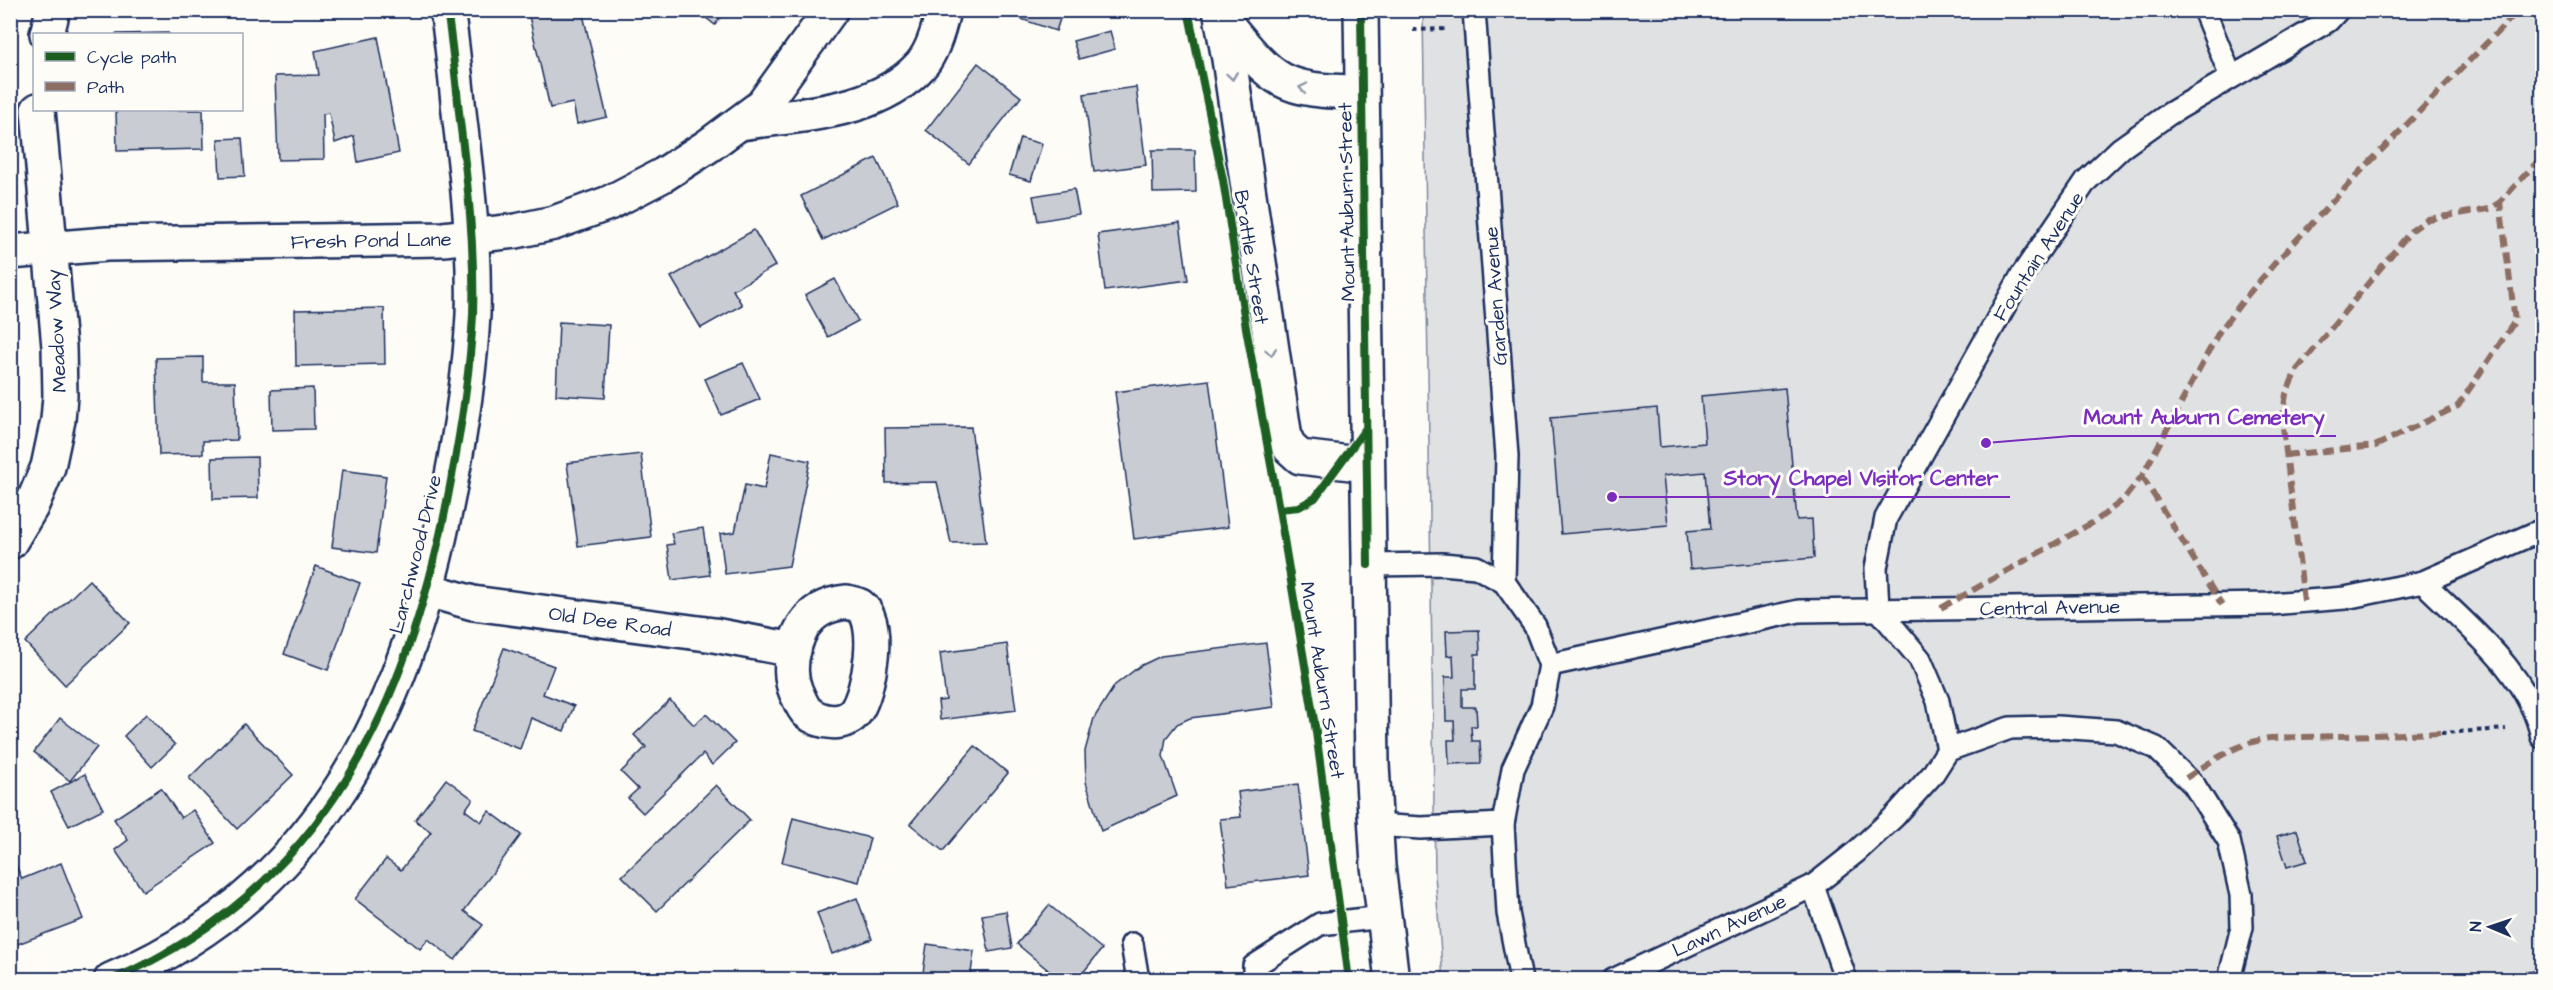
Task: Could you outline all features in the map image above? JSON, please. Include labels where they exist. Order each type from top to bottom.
[{"type":"street","points":[[47,33],[54,10]]},
{"type":"street","name":"Larchwood Drive","points":[[111,980],[155,960],[203,932],[265,882],[300,845],[337,795],[384,710],[409,647],[428,590],[447,503],[466,383],[473,313],[466,171],[447,10]]},
{"type":"street","name":"Fresh Pond Lane","points":[[10,252],[51,248],[471,237],[554,223],[609,203],[685,161],[740,123],[762,106],[831,10]]},
{"type":"street","name":"Fresh Pond Lane","points":[[740,123],[856,105],[890,90],[921,65],[937,35],[943,10]]},
{"type":"street","name":"Mount Auburn Street","points":[[1360,10],[1368,565],[1375,825],[1392,980]]},
{"type":"street","name":"Brattle Street","points":[[1221,14],[1266,69],[1280,80],[1309,90],[1361,92]]},
{"type":"street","name":"Brattle Street","points":[[1221,14],[1285,438],[1290,448],[1300,457],[1367,465]]},
{"type":"street","name":"Meadow Way","points":[[10,542],[48,466],[58,420],[61,372],[38,111]]},
{"type":"street","name":"Old Dee Road","points":[[428,590],[473,603],[714,635],[794,650]]},
{"type":"lane","name":"Garden Avenue","points":[[1474,10],[1507,456],[1504,582]]},
{"type":"lane","points":[[2204,10],[2231,77]]},
{"type":"lane","name":"Fountain Avenue","points":[[1878,609],[1876,568],[1886,518],[2022,274],[2086,181],[2121,148],[2169,114],[2328,21],[2338,10]]},
{"type":"lane","name":"Central Avenue","points":[[1550,665],[1799,611],[2270,604],[2345,598],[2423,582],[2542,530]]},
{"type":"lane","points":[[1368,565],[1442,564],[1476,567],[1504,582],[1535,626],[1550,665],[1542,705],[1513,769],[1503,824],[1508,913],[1521,980]]},
{"type":"lane","points":[[2423,582],[2490,648],[2528,694],[2540,724],[2542,737]]},
{"type":"lane","points":[[1878,609],[1920,659],[1938,701],[1948,750],[2010,728],[2058,727],[2116,731],[2156,748],[2194,785],[2229,841],[2241,895],[2242,927],[2229,980]]},
{"type":"lane","name":"Lawn Avenue","points":[[1613,980],[1813,886],[1856,852],[1894,817],[1932,775],[1948,750]]},
{"type":"lane","points":[[1375,825],[1421,828],[1503,824]]},
{"type":"lane","points":[[1813,886],[1846,980]]},
{"type":"lane","points":[[1254,980],[1254,966],[1320,924],[1384,917]]},
{"type":"lane","points":[[1132,944],[1138,980]]},
{"type":"path","points":[[2441,733],[2511,729]]},
{"type":"shaded area","points":[[1423,11],[2542,11],[2542,979],[1443,979],[1435,875]]},
{"type":"building","points":[[555,10],[582,10],[607,117],[577,124],[573,103],[550,108],[529,16]]},
{"type":"building","points":[[696,10],[726,10],[715,25]]},
{"type":"building","points":[[1005,10],[1063,10],[1056,31],[1004,13]]},
{"type":"building","points":[[1110,31],[1115,49],[1079,59],[1073,41]]},
{"type":"building","points":[[378,37],[399,153],[358,162],[354,136],[335,143],[329,113],[323,114],[324,159],[278,160],[275,76],[319,75],[315,51]]},
{"type":"building","points":[[978,63],[1021,97],[969,164],[926,130]]},
{"type":"building","points":[[1136,87],[1146,165],[1094,172],[1084,94]]},
{"type":"building","points":[[116,111],[203,111],[204,149],[117,151]]},
{"type":"building","points":[[242,138],[245,176],[220,177],[218,139]]},
{"type":"building","points":[[1020,138],[1042,144],[1031,181],[1009,175]]},
{"type":"building","points":[[1152,150],[1195,150],[1196,192],[1153,193]]},
{"type":"building","points":[[876,158],[898,203],[823,240],[801,196]]},
{"type":"building","points":[[1074,189],[1079,214],[1038,221],[1033,196]]},
{"type":"building","points":[[1180,223],[1188,280],[1105,291],[1098,234]]},
{"type":"building","points":[[754,230],[775,266],[733,290],[742,305],[701,328],[671,277]]},
{"type":"building","points":[[835,279],[858,321],[828,337],[805,295]]},
{"type":"building","points":[[384,308],[385,364],[296,366],[295,310]]},
{"type":"building","points":[[559,322],[609,325],[605,398],[556,395]]},
{"type":"building","points":[[203,357],[203,382],[235,382],[237,440],[203,441],[203,454],[159,455],[156,358]]},
{"type":"building","points":[[743,363],[760,399],[721,415],[705,379]]},
{"type":"building","points":[[1209,380],[1228,527],[1134,539],[1115,392]]},
{"type":"building","points":[[313,388],[314,429],[272,430],[271,390]]},
{"type":"building","points":[[1785,388],[1797,520],[1812,519],[1814,558],[1690,569],[1687,531],[1710,529],[1705,472],[1663,476],[1668,525],[1561,534],[1551,418],[1657,408],[1660,447],[1705,443],[1701,396]]},
{"type":"building","points":[[971,427],[986,542],[951,543],[937,482],[886,483],[885,428]]},
{"type":"building","points":[[771,453],[810,461],[789,566],[725,574],[720,534],[735,532],[745,485],[764,489]]},
{"type":"building","points":[[641,454],[651,537],[578,546],[567,463]]},
{"type":"building","points":[[257,457],[258,498],[213,499],[212,458]]},
{"type":"building","points":[[342,470],[386,476],[376,553],[332,547]]},
{"type":"building","points":[[703,528],[710,575],[672,580],[667,545],[674,544],[671,533]]},
{"type":"building","points":[[316,566],[360,583],[328,670],[284,654]]},
{"type":"building","points":[[89,580],[130,623],[65,685],[25,642]]},
{"type":"building","points":[[1479,630],[1480,654],[1475,654],[1475,689],[1462,689],[1462,707],[1476,707],[1477,726],[1471,726],[1472,741],[1480,741],[1481,763],[1449,764],[1448,740],[1455,740],[1454,721],[1446,721],[1445,677],[1454,677],[1453,655],[1447,656],[1446,631]]},
{"type":"building","points":[[1266,643],[1274,707],[1190,718],[1177,724],[1166,738],[1163,756],[1177,796],[1101,831],[1086,782],[1085,751],[1094,718],[1115,685],[1140,666],[1161,656]]},
{"type":"building","points":[[1007,644],[1016,710],[940,720],[938,701],[946,700],[940,653]]},
{"type":"building","points":[[504,648],[554,666],[543,694],[574,706],[564,731],[531,718],[520,749],[472,731]]},
{"type":"building","points":[[670,700],[694,725],[706,714],[735,743],[712,765],[703,754],[643,813],[628,798],[638,789],[621,772],[646,747],[634,735]]},
{"type":"building","points":[[146,714],[175,745],[152,767],[124,736]]},
{"type":"building","points":[[60,718],[97,747],[70,781],[34,752]]},
{"type":"building","points":[[244,724],[293,775],[237,829],[189,778]]},
{"type":"building","points":[[975,746],[1008,773],[943,851],[910,824]]},
{"type":"building","points":[[85,774],[103,809],[69,826],[51,792]]},
{"type":"building","points":[[446,779],[473,799],[465,810],[481,822],[489,811],[521,835],[464,911],[483,925],[455,960],[428,939],[420,949],[355,899],[386,859],[401,870],[431,832],[415,820]]},
{"type":"building","points":[[1298,784],[1309,875],[1228,885],[1220,819],[1241,817],[1238,792]]},
{"type":"building","points":[[716,785],[750,820],[657,911],[622,876]]},
{"type":"building","points":[[161,788],[181,818],[193,810],[215,843],[143,891],[115,850],[128,840],[114,819]]},
{"type":"building","points":[[793,818],[870,838],[859,882],[782,862]]},
{"type":"building","points":[[2297,830],[2307,861],[2287,867],[2277,836]]},
{"type":"building","points":[[61,863],[83,919],[10,947],[10,868],[16,865],[22,879]]},
{"type":"building","points":[[857,898],[872,939],[832,954],[817,913]]},
{"type":"building","points":[[1049,905],[1102,949],[1077,980],[1060,980],[1017,944]]},
{"type":"building","points":[[1006,911],[1012,948],[989,952],[982,915]]},
{"type":"building","points":[[927,944],[974,951],[970,980],[922,980]]},
{"type":"building","points":[[2542,970],[2542,980],[2463,980]]},
{"type":"building","points":[[1235,973],[1236,980],[1184,980],[1184,979]]},
{"type":"marked path","points":[[1941,608],[2097,520],[2123,500],[2142,476],[2219,332],[2245,298],[2363,169],[2519,10]]},
{"type":"marked path","points":[[2304,601],[2282,419],[2286,394],[2296,371],[2411,231],[2428,219],[2489,209],[2500,202],[2537,162],[2542,161]]},
{"type":"marked path","points":[[2285,455],[2375,446],[2458,406],[2515,321],[2500,202]]},
{"type":"marked path","points":[[2142,476],[2222,605]]},
{"type":"marked path","points":[[2186,778],[2236,748],[2270,738],[2441,733]]},
{"type":"cycle path","points":[[111,980],[185,942],[249,895],[302,841],[346,780],[382,714],[410,642],[433,566],[450,486],[470,358],[473,315],[473,266],[466,169],[447,10]]},
{"type":"cycle path","points":[[1188,10],[1223,180],[1246,328],[1279,509],[1316,732],[1349,980]]},
{"type":"cycle path","points":[[1361,10],[1368,565]]},
{"type":"cycle path","points":[[1279,509],[1299,507],[1315,498],[1366,428]]},
{"type":"place","name":"Mount Auburn Cemetery","points":[[1986,443]]},
{"type":"place","name":"Story Chapel VIsitor Center","points":[[1612,497]]}]
